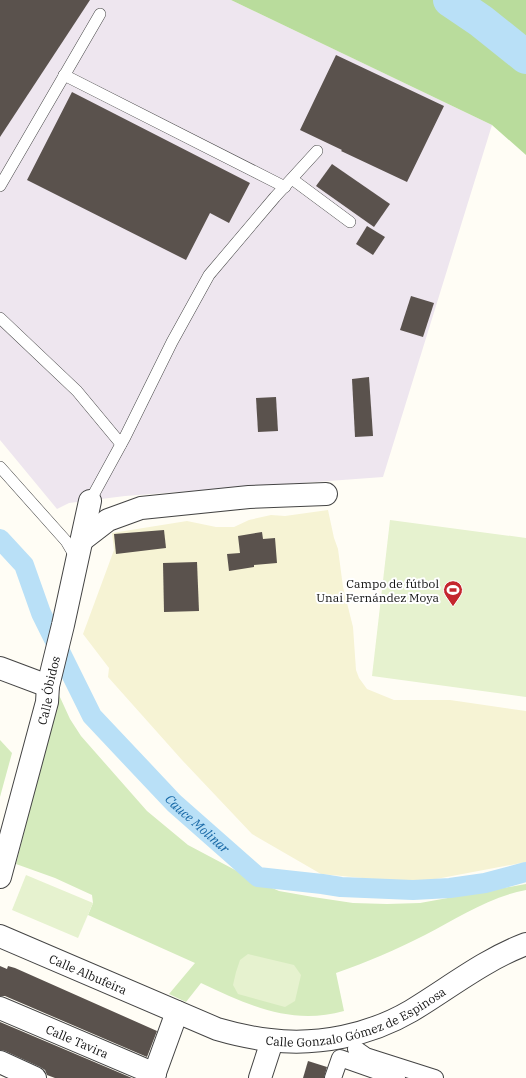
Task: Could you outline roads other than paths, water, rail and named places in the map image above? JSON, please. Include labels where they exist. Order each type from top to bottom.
[{"type":"street","points":[[80,550],[108,520],[141,508],[249,497],[326,494]]},
{"type":"street","name":"Calle Óbidos","points":[[0,877],[4,845],[47,702],[48,686],[90,501]]},
{"type":"street","points":[[0,668],[48,686]]},
{"type":"street","name":"Calle Albufeira","points":[[0,936],[177,1012]]},
{"type":"street","name":"Calle Gonzalo Gómez de Espinosa","points":[[177,1012],[217,1029],[252,1038],[272,1040],[327,1039],[354,1034],[383,1024],[410,1011],[501,954],[526,944]]},
{"type":"street","name":"Calle Tavira","points":[[0,1008],[154,1076]]},
{"type":"street","points":[[154,1076],[177,1012]]},
{"type":"street","points":[[260,1078],[272,1040]]},
{"type":"street","points":[[356,1049],[366,1056],[435,1078]]},
{"type":"street","points":[[333,1078],[340,1058],[397,1078]]},
{"type":"street","points":[[0,1062],[35,1078]]},
{"type":"lane","points":[[0,186],[100,14]]},
{"type":"lane","points":[[64,75],[288,183],[350,222]]},
{"type":"lane","points":[[90,501],[121,444],[172,342],[209,276],[316,151]]},
{"type":"lane","points":[[0,318],[77,390],[121,444]]},
{"type":"lane","points":[[0,467],[66,541],[80,550]]},
{"type":"waterway","points":[[450,0],[481,21],[526,57]]},
{"type":"waterway","name":"Cauce Molinar","points":[[0,539],[24,565],[41,613],[92,716],[174,803],[258,877],[341,887],[413,890],[450,888],[485,883],[526,872]]},
{"type":"place","name":"Campo de fútbol Unai Fernández Moya","points":[[453,607]]}]
